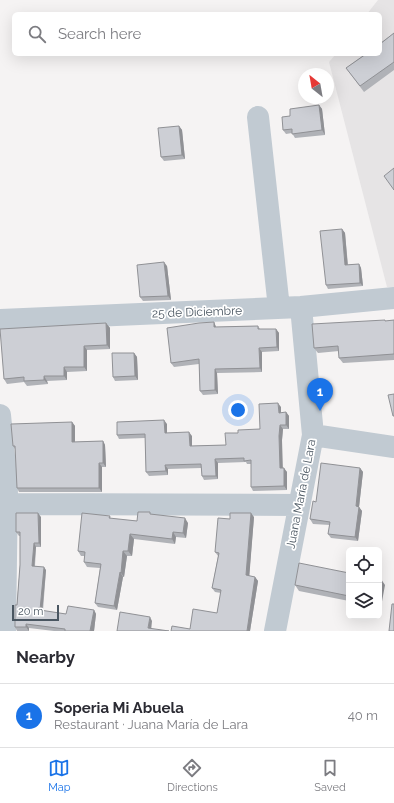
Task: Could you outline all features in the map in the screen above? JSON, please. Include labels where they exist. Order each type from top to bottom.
[{"type":"street","points":[[258,117],[279,308]]},
{"type":"street","name":"25 de Diciembre","points":[[0,320],[301,307],[394,298]]},
{"type":"street","name":"Juana María de Lara","points":[[275,631],[313,435],[301,307]]},
{"type":"street","points":[[0,415],[4,492],[5,631]]},
{"type":"street","points":[[313,435],[394,447]]},
{"type":"street","points":[[4,492],[299,505]]},
{"type":"shaded area","points":[[378,0],[394,0],[394,287],[387,287],[334,81],[334,68],[331,68],[329,62],[334,56],[382,56],[382,12],[369,12]]},
{"type":"building","points":[[394,33],[394,62],[360,86],[346,68],[363,56],[382,56],[382,42]]},
{"type":"building","points":[[319,105],[322,130],[292,134],[292,129],[283,130],[282,117],[290,116],[290,109]]},
{"type":"building","points":[[179,126],[182,155],[161,157],[158,128]]},
{"type":"building","points":[[394,168],[394,190],[384,176]]},
{"type":"building","points":[[342,229],[345,265],[359,264],[360,283],[326,285],[320,231]]},
{"type":"building","points":[[164,262],[168,296],[140,297],[137,265]]},
{"type":"building","points":[[394,320],[394,354],[339,358],[338,346],[314,348],[312,324]]},
{"type":"building","points":[[214,322],[214,327],[258,326],[258,329],[276,329],[277,347],[259,348],[260,368],[215,369],[215,390],[200,391],[199,359],[171,363],[167,328]]},
{"type":"building","points":[[106,323],[107,345],[84,346],[84,367],[64,367],[64,376],[44,376],[44,380],[24,381],[24,377],[4,379],[0,329]]},
{"type":"building","points":[[112,353],[134,353],[135,376],[113,377]]},
{"type":"building","points":[[394,394],[394,416],[393,416],[388,395]]},
{"type":"building","points":[[278,403],[279,413],[286,412],[286,425],[280,425],[279,436],[280,468],[284,468],[284,486],[251,487],[251,460],[244,461],[244,458],[215,459],[216,476],[202,476],[201,464],[165,465],[166,471],[146,472],[145,434],[117,435],[117,422],[164,420],[165,433],[189,432],[190,446],[226,445],[225,433],[238,433],[238,430],[260,429],[259,404]]},
{"type":"building","points":[[72,422],[72,442],[103,441],[103,463],[99,463],[99,488],[17,488],[15,446],[13,446],[11,424]]},
{"type":"building","points":[[321,463],[360,468],[356,506],[359,507],[355,537],[328,534],[330,522],[310,519],[313,501],[316,502]]},
{"type":"building","points":[[138,512],[150,512],[150,514],[185,518],[183,533],[173,532],[172,539],[130,534],[128,551],[123,551],[121,573],[120,572],[114,606],[95,603],[101,564],[84,562],[85,552],[78,551],[82,513],[137,521]]},
{"type":"building","points":[[16,513],[38,513],[39,543],[34,543],[32,566],[44,567],[40,610],[66,614],[68,606],[94,610],[90,631],[65,631],[65,629],[26,624],[26,627],[15,627],[15,605],[17,605],[20,565],[20,532],[16,532]]},
{"type":"building","points":[[230,513],[251,513],[246,575],[255,577],[247,631],[171,631],[172,626],[190,629],[193,609],[217,613],[221,590],[212,588],[219,553],[215,552],[218,518],[230,519]]},
{"type":"building","points":[[299,563],[346,572],[346,595],[295,585]]},
{"type":"building","points":[[392,604],[394,604],[394,631],[389,631]]},
{"type":"building","points":[[120,612],[150,617],[148,628],[169,631],[117,631]]},
{"type":"place","name":"Soperia Mi Abuela","points":[[320,411]]}]
